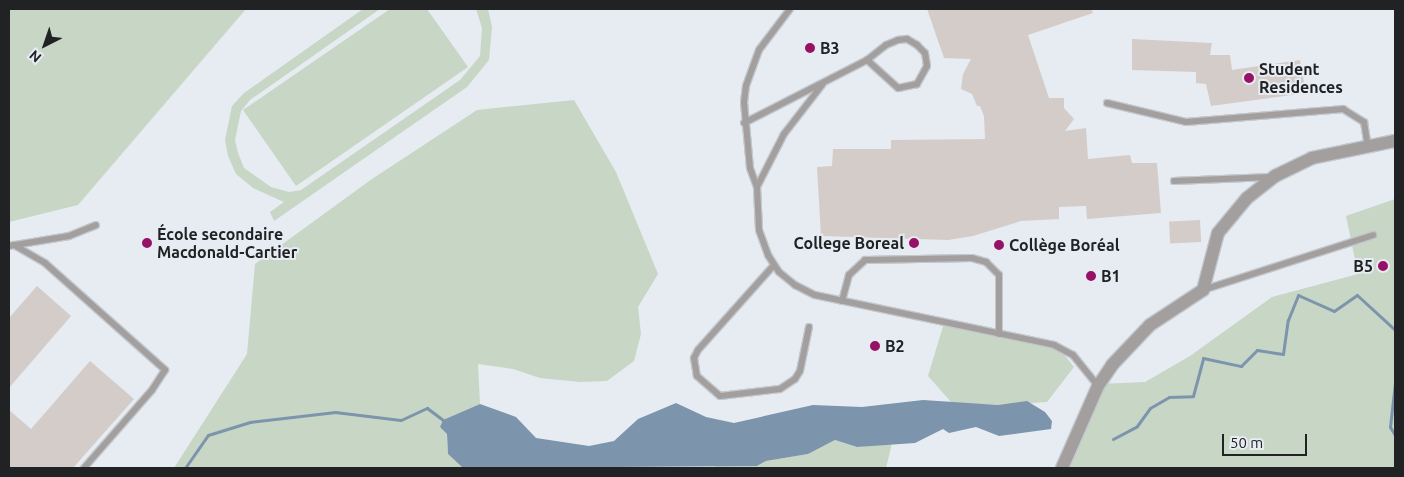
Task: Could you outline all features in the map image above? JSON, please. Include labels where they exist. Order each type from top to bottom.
[{"type":"street","points":[[1062,468],[1098,386],[1112,365],[1150,324],[1203,290],[1218,234],[1247,198],[1275,176],[1312,158],[1395,140]]},
{"type":"lane","points":[[790,9],[769,34],[752,68],[746,86],[744,123],[750,168],[758,187],[759,230],[774,265],[787,280],[805,291],[842,301],[1064,349],[1080,361],[1098,386]]},
{"type":"lane","points":[[744,123],[867,60],[886,45],[907,39],[925,54],[927,66],[917,84],[898,88],[867,60]]},
{"type":"lane","points":[[758,187],[784,134],[825,82]]},
{"type":"lane","points":[[1107,103],[1186,122],[1343,109],[1364,122],[1368,147]]},
{"type":"lane","points":[[1174,181],[1275,176]]},
{"type":"lane","points":[[11,245],[69,236],[96,225]]},
{"type":"lane","points":[[1203,290],[1373,235]]},
{"type":"lane","points":[[11,245],[45,263],[165,370],[152,390],[84,468]]},
{"type":"lane","points":[[842,301],[849,275],[866,260],[972,258],[986,262],[999,275],[999,334]]},
{"type":"lane","points":[[774,265],[698,350],[694,358],[697,376],[720,396],[780,390],[795,379],[800,371],[809,327]]},
{"type":"green space","points":[[9,9],[246,9],[78,205],[9,222]]},
{"type":"green space","points":[[363,9],[380,9],[250,100],[241,111],[235,140],[238,153],[244,168],[271,187],[289,192],[301,190],[460,80],[480,56],[482,28],[476,9],[488,9],[492,27],[489,60],[467,87],[274,221],[270,212],[284,202],[253,188],[236,174],[228,156],[225,140],[232,106],[244,93]]},
{"type":"green space","points":[[390,9],[427,9],[468,67],[296,186],[243,110]]},
{"type":"green space","points":[[574,100],[616,172],[658,274],[638,307],[641,334],[634,361],[607,381],[580,382],[540,378],[513,369],[478,364],[480,404],[443,420],[440,427],[447,434],[448,454],[463,468],[174,468],[247,354],[255,264],[372,179],[477,110]]},
{"type":"green space","points":[[1395,199],[1395,468],[1064,468],[1098,384],[1145,382],[1190,356],[1272,297],[1358,274],[1346,216]]},
{"type":"green space","points":[[944,323],[1058,347],[1074,367],[1047,402],[998,405],[952,403],[928,376]]},
{"type":"green space","points":[[835,440],[857,447],[892,443],[886,468],[712,468],[718,465],[757,466],[766,461],[808,454]]},
{"type":"water","points":[[923,400],[998,405],[1027,401],[1045,412],[1052,421],[1051,429],[999,436],[976,427],[949,433],[943,429],[915,443],[857,447],[835,440],[808,454],[766,461],[757,466],[463,468],[448,454],[447,434],[440,427],[443,420],[480,404],[516,417],[536,438],[589,446],[614,441],[638,419],[676,403],[706,417],[734,423],[813,405],[862,407]]},
{"type":"building","points":[[927,9],[1091,9],[1093,13],[1028,35],[1049,98],[1064,98],[1064,108],[1074,119],[1065,131],[1086,128],[1088,159],[1130,155],[1132,163],[1157,163],[1161,213],[1087,219],[1086,206],[1059,207],[1059,219],[1021,221],[973,236],[948,240],[821,236],[817,167],[832,166],[833,149],[891,149],[891,140],[985,139],[984,116],[980,106],[977,106],[972,94],[961,89],[963,74],[971,59],[944,58]]},
{"type":"building","name":"Student Residences","points":[[1132,39],[1212,43],[1210,55],[1230,55],[1232,70],[1300,60],[1306,93],[1211,106],[1206,84],[1196,83],[1196,72],[1132,70]]},
{"type":"building","points":[[1200,220],[1201,242],[1170,244],[1169,222]]},
{"type":"building","points":[[37,286],[71,316],[9,388],[9,318]]},
{"type":"building","points":[[90,361],[134,399],[73,468],[9,468],[9,410],[31,429]]},
{"type":"waterway","points":[[1113,439],[1137,426],[1150,408],[1169,397],[1193,396],[1203,358],[1241,366],[1257,350],[1283,354],[1288,320],[1298,295],[1334,311],[1357,295],[1395,330]]},
{"type":"waterway","points":[[1395,383],[1390,427],[1395,435]]},
{"type":"waterway","points":[[185,468],[208,435],[250,422],[335,412],[401,420],[427,408],[443,420]]},
{"type":"place","name":"B3","points":[[810,48]]},
{"type":"place","name":"Student Residences","points":[[1249,78]]},
{"type":"place","name":"École secondaire Macdonald-Cartier","points":[[147,243]]},
{"type":"place","name":"College Boreal","points":[[914,243]]},
{"type":"place","name":"Collège Boréal","points":[[999,245]]},
{"type":"place","name":"B5","points":[[1383,266]]},
{"type":"place","name":"B1","points":[[1091,276]]},
{"type":"place","name":"B2","points":[[875,346]]}]
